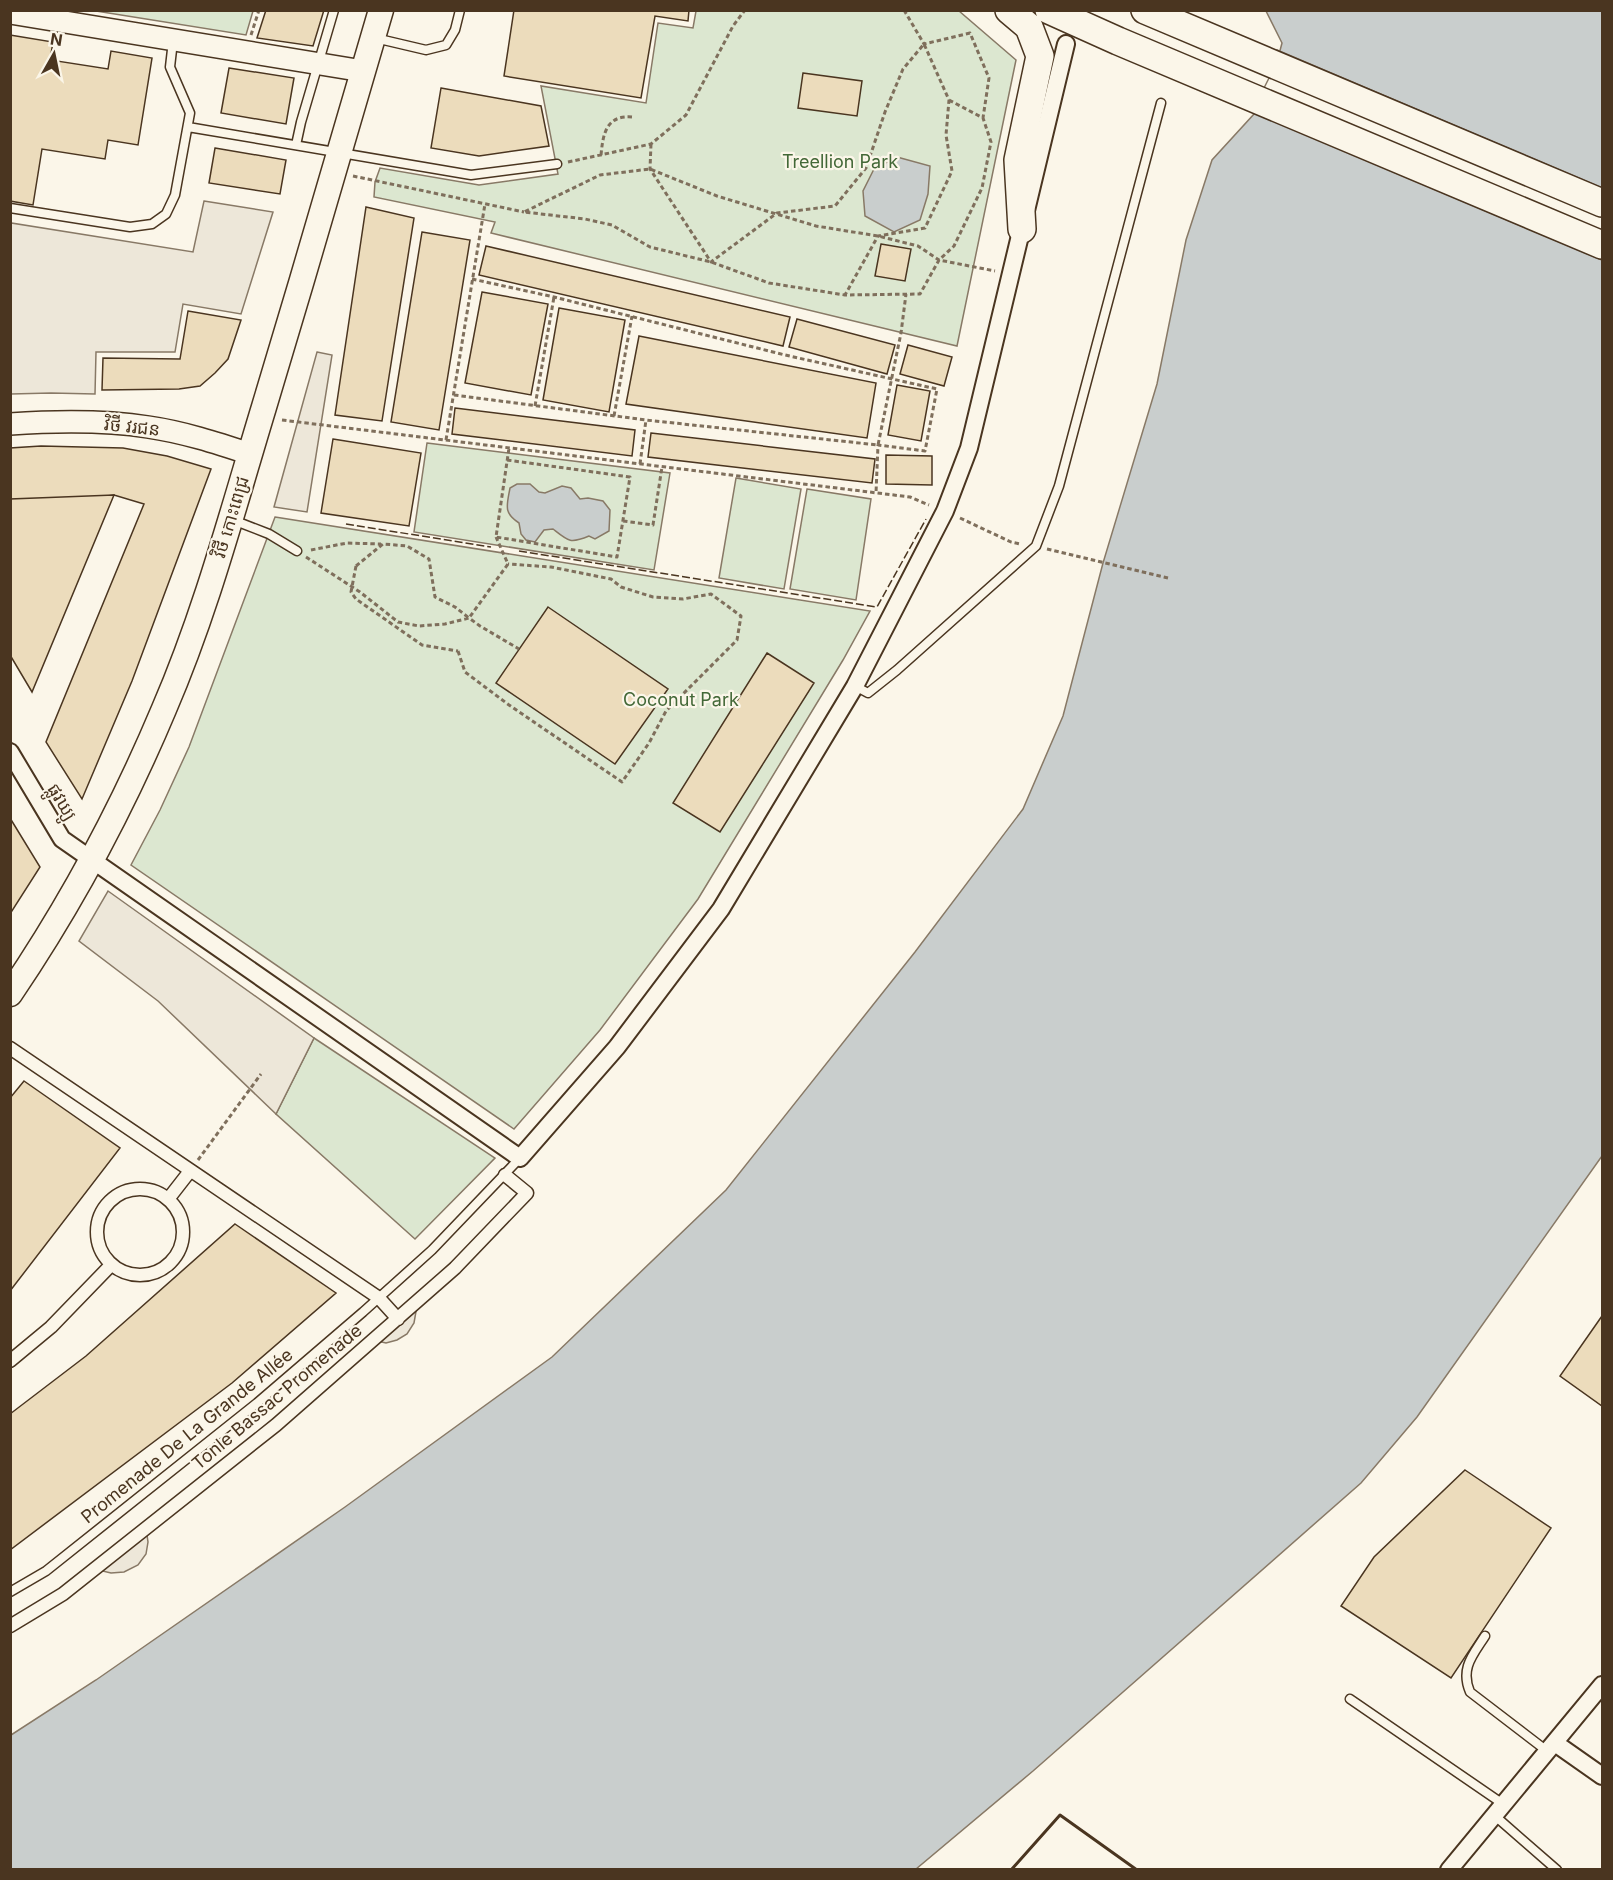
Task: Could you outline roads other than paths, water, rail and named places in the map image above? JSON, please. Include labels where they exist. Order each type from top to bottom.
[{"type":"main road","name":"វិថី កោះពេជ្រ","points":[[10,994],[69,901],[108,833],[165,708],[195,628],[231,520],[381,10]]},
{"type":"main road","points":[[1009,10],[1029,27],[1040,56],[1018,160],[1022,229]]},
{"type":"main road","points":[[1049,10],[1602,244]]},
{"type":"main road","points":[[1146,10],[1602,203]]},
{"type":"street","points":[[10,13],[363,71]]},
{"type":"street","points":[[520,1158],[617,1047],[721,909],[855,686],[945,511],[969,448],[1066,44]]},
{"type":"street","name":"វិថី វរជន","points":[[10,424],[78,422],[147,426],[181,433],[250,454]]},
{"type":"street","name":"ផ្លូវឃ្យូ","points":[[10,752],[62,839],[520,1158]]},
{"type":"street","points":[[10,1048],[379,1298],[398,1319]]},
{"type":"street","points":[[169,1198],[190,1171]]},
{"type":"street","name":"Tonle Bassac Promenade","points":[[10,1626],[63,1594],[276,1425],[454,1268],[527,1193],[505,1175]]},
{"type":"street","points":[[138,1188],[152,1190],[169,1198],[179,1213],[183,1226],[183,1239],[179,1251],[171,1262],[150,1274],[137,1275],[111,1265],[104,1256],[96,1237],[96,1225],[106,1203],[126,1190],[138,1188]]},
{"type":"street","points":[[10,1361],[51,1327],[111,1265]]},
{"type":"street","points":[[1449,1869],[1602,1685]]},
{"type":"street","points":[[1551,1747],[1602,1776]]},
{"type":"lane","points":[[296,145],[334,10]]},
{"type":"lane","points":[[373,38],[426,50],[446,45],[455,30],[460,10]]},
{"type":"lane","points":[[10,208],[130,226],[152,224],[166,214],[175,195],[190,113],[170,67],[173,40]]},
{"type":"lane","points":[[855,686],[868,693],[1036,546],[1059,486],[1161,103]]},
{"type":"lane","points":[[188,127],[296,145],[337,162],[471,175],[557,164]]},
{"type":"lane","points":[[231,520],[269,534],[297,551]]},
{"type":"lane","name":"Promenade De La Grande Allée","points":[[10,1592],[46,1571],[257,1403],[432,1250],[520,1158]]},
{"type":"lane","points":[[1485,1635],[1466,1667],[1466,1682],[1470,1692],[1551,1747]]},
{"type":"lane","points":[[1350,1698],[1499,1810],[1557,1869]]},
{"type":"park label","name":"Treellion Park","points":[[840,162]]},
{"type":"park label","name":"Coconut Park","points":[[681,700]]}]
